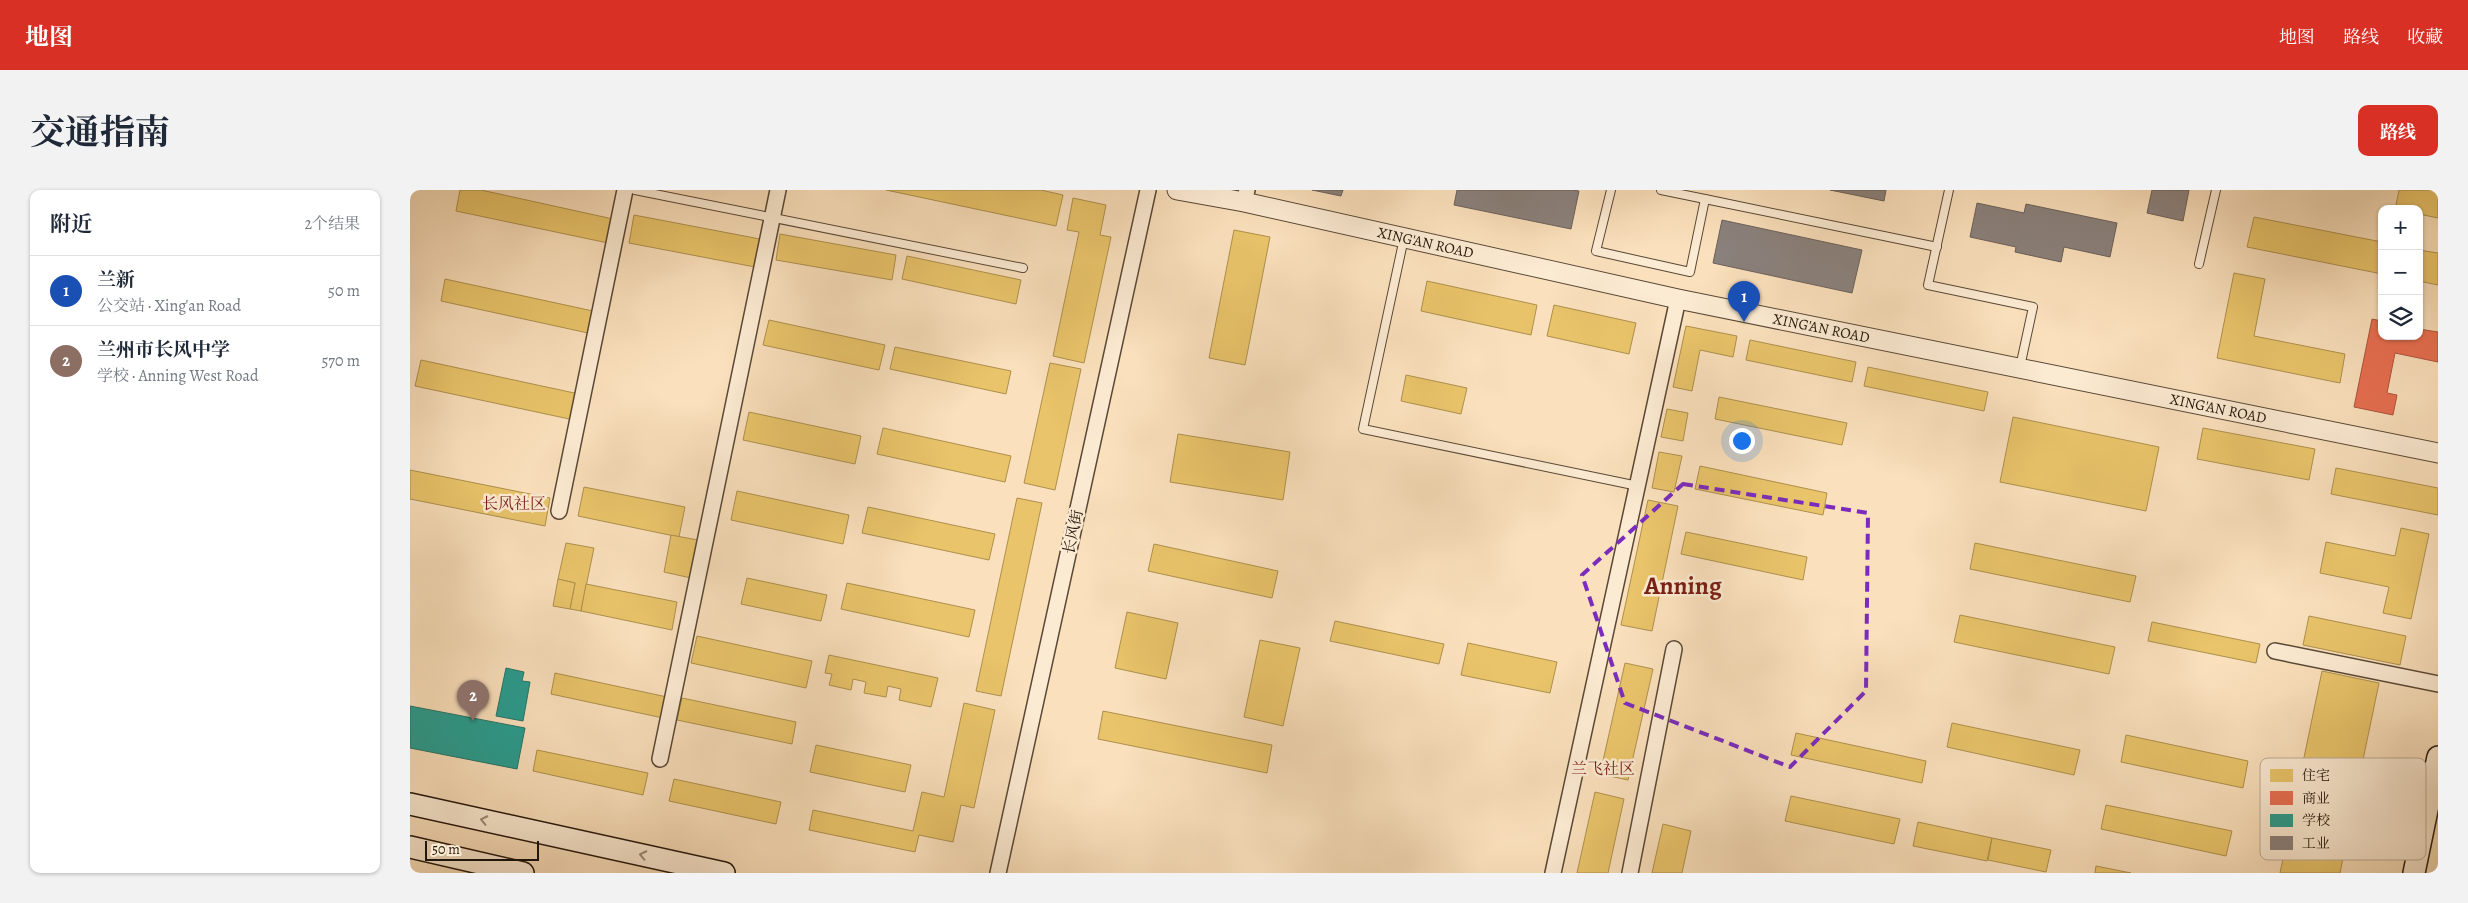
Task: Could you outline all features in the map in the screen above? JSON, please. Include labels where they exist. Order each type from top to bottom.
[{"type":"main road","points":[[2426,815],[2438,757]]},
{"type":"main road","points":[[410,804],[724,873]]},
{"type":"main road","points":[[410,847],[523,873]]},
{"type":"main road","points":[[2414,873],[2417,860]]},
{"type":"street","points":[[559,511],[625,190]]},
{"type":"street","points":[[660,758],[778,190]]},
{"type":"street","name":"长风街","points":[[998,873],[1148,190]]},
{"type":"street","name":"XING'AN ROAD","points":[[1177,190],[1245,196],[1404,238],[1678,299],[2438,453]]},
{"type":"street","points":[[1553,873],[1678,299]]},
{"type":"street","points":[[1630,873],[1674,649]]},
{"type":"street","points":[[2275,652],[2438,684]]},
{"type":"lane","points":[[635,190],[771,219],[1023,268]]},
{"type":"lane","points":[[1611,190],[1596,251],[1690,272],[1706,200]]},
{"type":"lane","points":[[1661,190],[1937,247]]},
{"type":"lane","points":[[1949,190],[1928,285],[2033,307],[2020,367]]},
{"type":"lane","points":[[2199,264],[2216,190]]},
{"type":"lane","points":[[1404,238],[1363,429],[1638,486]]},
{"type":"highlighted area","points":[[1683,484],[1868,513],[1866,691],[1790,767],[1625,703],[1582,575]]},
{"type":"building: 住宅","points":[[460,190],[481,190],[613,219],[608,243],[456,211]]},
{"type":"building: 住宅","points":[[886,190],[1041,190],[1063,195],[1056,226]]},
{"type":"building: 住宅","points":[[2399,190],[2438,190],[2438,218],[2423,215],[2423,205],[2396,205]]},
{"type":"building: 住宅","points":[[1073,198],[1106,205],[1100,235],[1111,237],[1084,363],[1053,356],[1079,232],[1067,230]]},
{"type":"building: 住宅","points":[[634,215],[760,239],[755,267],[629,243]]},
{"type":"building: 住宅","points":[[2254,217],[2378,241],[2378,273],[2247,247]]},
{"type":"building: 住宅","points":[[1234,230],[1270,237],[1245,365],[1209,358]]},
{"type":"building: 住宅","points":[[780,234],[896,255],[892,280],[776,260]]},
{"type":"building: 住宅","points":[[2423,251],[2438,253],[2438,285],[2423,282]]},
{"type":"building: 住宅","points":[[907,256],[1021,280],[1016,304],[902,279]]},
{"type":"building: 住宅","points":[[2234,273],[2265,279],[2254,336],[2345,354],[2340,383],[2217,358]]},
{"type":"building: 住宅","points":[[445,279],[593,311],[588,333],[441,301]]},
{"type":"building: 住宅","points":[[1427,281],[1537,305],[1531,335],[1421,311]]},
{"type":"building: 住宅","points":[[1554,305],[1636,323],[1629,354],[1547,336]]},
{"type":"building: 住宅","points":[[769,320],[885,345],[879,370],[763,345]]},
{"type":"building: 住宅","points":[[1686,326],[1737,336],[1733,357],[1700,350],[1692,391],[1673,387]]},
{"type":"building: 住宅","points":[[1750,340],[1856,362],[1852,382],[1746,360]]},
{"type":"building: 住宅","points":[[895,347],[1011,371],[1006,394],[890,369]]},
{"type":"building: 住宅","points":[[421,360],[579,394],[574,420],[415,386]]},
{"type":"building: 住宅","points":[[1050,363],[1081,369],[1055,490],[1024,483]]},
{"type":"building: 住宅","points":[[1868,367],[1988,392],[1984,411],[1864,386]]},
{"type":"building: 住宅","points":[[1406,375],[1467,388],[1461,414],[1401,401]]},
{"type":"building: 住宅","points":[[1719,397],[1847,423],[1842,445],[1715,419]]},
{"type":"building: 住宅","points":[[1667,409],[1688,413],[1683,441],[1661,437]]},
{"type":"building: 住宅","points":[[749,412],[861,436],[855,464],[743,440]]},
{"type":"building: 住宅","points":[[2013,417],[2159,447],[2146,511],[2000,482]]},
{"type":"building: 住宅","points":[[883,428],[1011,456],[1005,482],[877,454]]},
{"type":"building: 住宅","points":[[2203,428],[2315,449],[2309,480],[2197,459]]},
{"type":"building: 住宅","points":[[1178,434],[1290,452],[1283,500],[1170,482]]},
{"type":"building: 住宅","points":[[1659,452],[1682,456],[1674,492],[1652,488]]},
{"type":"building: 住宅","points":[[1700,466],[1827,493],[1823,515],[1695,489]]},
{"type":"building: 住宅","points":[[2336,468],[2438,488],[2438,515],[2331,494]]},
{"type":"building: 住宅","points":[[410,470],[550,498],[545,526],[410,499]]},
{"type":"building: 住宅","points":[[584,487],[685,507],[679,537],[578,516]]},
{"type":"building: 住宅","points":[[737,491],[849,515],[843,544],[731,520]]},
{"type":"building: 住宅","points":[[1017,498],[1042,503],[1001,696],[976,691]]},
{"type":"building: 住宅","points":[[1648,500],[1678,506],[1652,631],[1621,625]]},
{"type":"building: 住宅","points":[[868,507],[995,534],[989,560],[862,533]]},
{"type":"building: 住宅","points":[[2401,528],[2429,534],[2411,619],[2383,613],[2389,587],[2320,573],[2326,542],[2395,556]]},
{"type":"building: 住宅","points":[[1686,532],[1807,557],[1803,580],[1681,554]]},
{"type":"building: 住宅","points":[[671,535],[698,540],[691,578],[664,572]]},
{"type":"building: 住宅","points":[[566,543],[594,548],[581,611],[570,609],[575,583],[558,579]]},
{"type":"building: 住宅","points":[[1975,543],[2136,576],[2130,602],[1970,569]]},
{"type":"building: 住宅","points":[[1154,544],[1278,571],[1272,598],[1148,571]]},
{"type":"building: 住宅","points":[[747,578],[827,595],[821,621],[741,604]]},
{"type":"building: 住宅","points":[[558,579],[575,583],[570,609],[553,606]]},
{"type":"building: 住宅","points":[[847,583],[975,610],[969,637],[841,609]]},
{"type":"building: 住宅","points":[[586,584],[677,602],[672,630],[581,611]]},
{"type":"building: 住宅","points":[[1127,612],[1178,623],[1166,679],[1115,668]]},
{"type":"building: 住宅","points":[[1960,615],[2115,647],[2109,674],[1954,642]]},
{"type":"building: 住宅","points":[[2309,616],[2406,636],[2400,665],[2303,645]]},
{"type":"building: 住宅","points":[[1335,621],[1444,644],[1439,664],[1330,641]]},
{"type":"building: 住宅","points":[[2152,622],[2260,644],[2256,663],[2148,641]]},
{"type":"building: 住宅","points":[[697,636],[812,661],[806,688],[691,663]]},
{"type":"building: 住宅","points":[[1260,640],[1300,648],[1283,726],[1244,717]]},
{"type":"building: 住宅","points":[[1468,643],[1557,662],[1550,693],[1461,675]]},
{"type":"building: 住宅","points":[[829,655],[938,678],[931,707],[899,700],[901,689],[888,686],[886,697],[864,693],[866,682],[853,679],[851,690],[829,685],[832,674],[825,673]]},
{"type":"building: 住宅","points":[[1625,663],[1653,669],[1628,780],[1600,774]]},
{"type":"building: 住宅","points":[[2322,671],[2379,683],[2364,758],[2304,758]]},
{"type":"building: 住宅","points":[[555,673],[667,697],[663,718],[551,694]]},
{"type":"building: 住宅","points":[[682,698],[796,722],[792,744],[677,720]]},
{"type":"building: 住宅","points":[[964,703],[995,710],[974,808],[961,805],[953,842],[919,835],[915,852],[809,830],[813,810],[913,831],[922,792],[944,797]]},
{"type":"building: 住宅","points":[[1103,711],[1272,745],[1267,773],[1098,739]]},
{"type":"building: 住宅","points":[[1952,723],[2080,750],[2074,775],[1947,747]]},
{"type":"building: 住宅","points":[[1796,733],[1926,761],[1922,783],[1791,755]]},
{"type":"building: 住宅","points":[[2126,735],[2248,761],[2243,788],[2121,762]]},
{"type":"building: 住宅","points":[[816,745],[911,765],[905,792],[810,772]]},
{"type":"building: 住宅","points":[[537,750],[648,773],[643,795],[533,771]]},
{"type":"building: 住宅","points":[[674,779],[781,802],[776,824],[669,801]]},
{"type":"building: 住宅","points":[[1595,792],[1624,799],[1608,873],[1577,873]]},
{"type":"building: 住宅","points":[[1791,796],[1900,819],[1894,844],[1785,821]]},
{"type":"building: 住宅","points":[[2106,805],[2232,831],[2226,856],[2101,829]]},
{"type":"building: 住宅","points":[[1918,822],[1992,838],[1987,861],[1913,846]]},
{"type":"building: 住宅","points":[[1663,824],[1691,831],[1682,873],[1652,873]]},
{"type":"building: 住宅","points":[[1992,838],[2051,850],[2046,872],[1988,860]]},
{"type":"building: 住宅","points":[[2283,860],[2343,860],[2340,873],[2280,873]]},
{"type":"building: 住宅","points":[[2096,866],[2131,873],[2095,873]]},
{"type":"building: 商业","points":[[2372,319],[2378,320],[2378,340],[2423,340],[2423,330],[2438,332],[2438,362],[2395,353],[2387,393],[2397,395],[2393,415],[2354,407]]},
{"type":"building: 学校","points":[[506,668],[524,672],[522,681],[530,682],[523,721],[496,716]]},
{"type":"building: 学校","points":[[410,706],[525,728],[517,769],[410,748]]},
{"type":"building: 工业","points":[[1312,190],[1343,190],[1341,196]]},
{"type":"building: 工业","points":[[1457,190],[1579,191],[1571,229],[1454,205]]},
{"type":"building: 工业","points":[[1830,190],[1886,190],[1884,201]]},
{"type":"building: 工业","points":[[2152,190],[2189,190],[2183,221],[2147,213]]},
{"type":"building: 工业","points":[[1977,203],[2024,213],[2026,204],[2117,223],[2110,257],[2064,247],[2061,262],[2015,252],[2016,247],[1970,237]]},
{"type":"building: 工业","points":[[1722,220],[1862,250],[1852,293],[1713,263]]},
{"type":"place","name":"兰新","points":[[1744,322]]},
{"type":"place","name":"兰州市长风中学","points":[[473,721]]},
{"type":"district","name":"长风社区","points":[[514,504]]},
{"type":"district","name":"Anning","points":[[1683,586]]},
{"type":"district","name":"兰飞社区","points":[[1603,769]]}]
